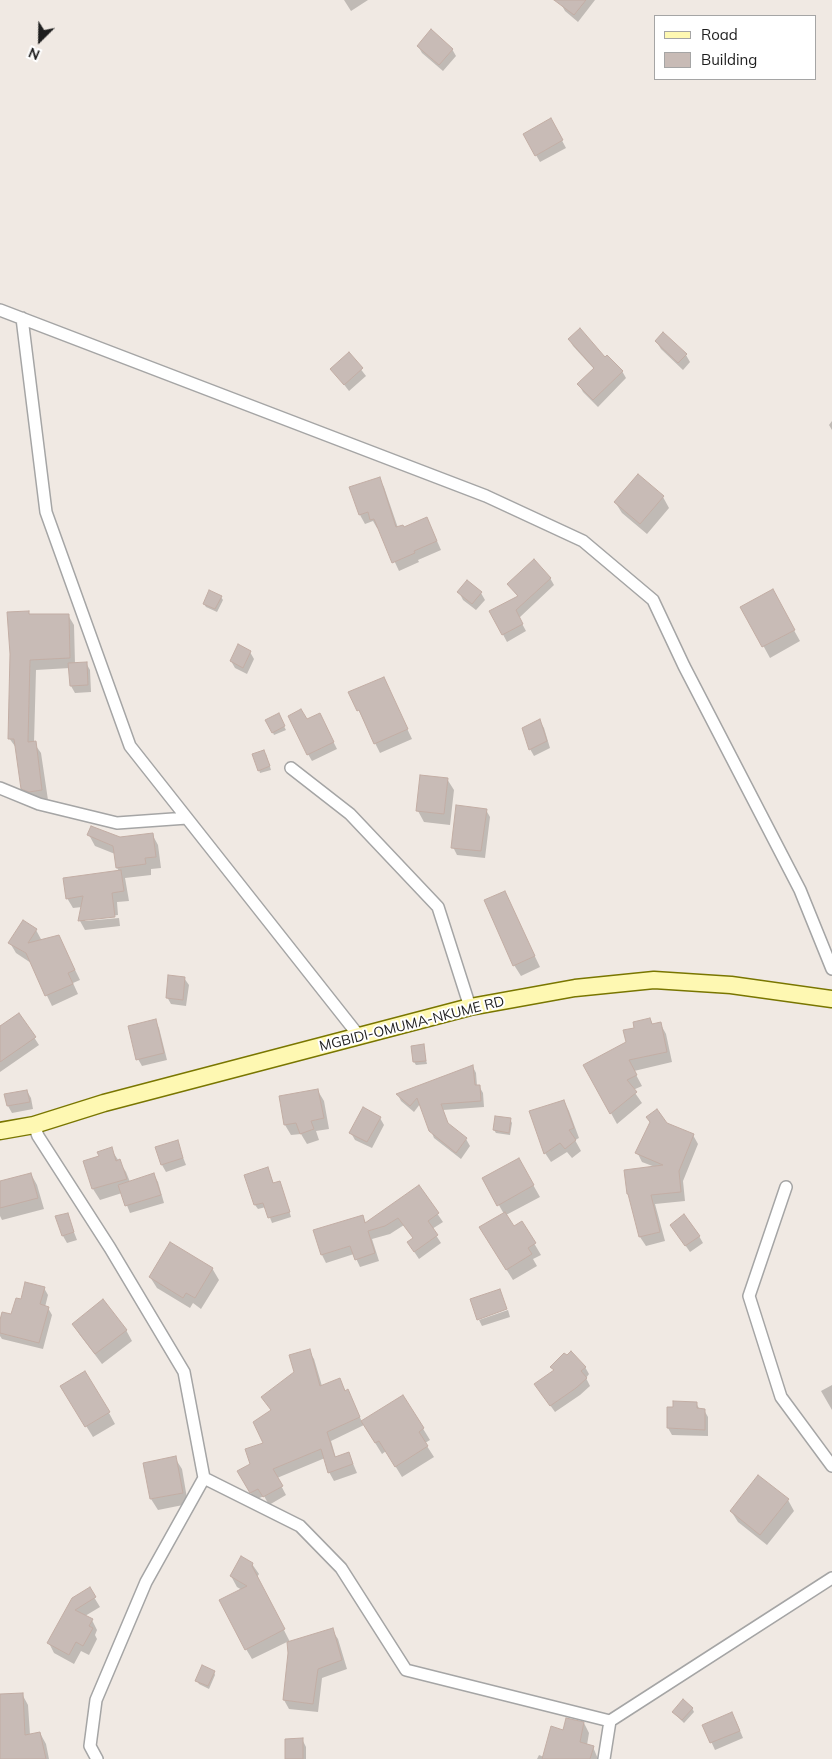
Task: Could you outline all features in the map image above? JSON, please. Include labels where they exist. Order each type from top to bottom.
[{"type":"street","points":[[0,310],[486,496],[583,540],[653,600],[684,666],[800,890],[832,969]]},
{"type":"street","points":[[22,318],[46,512],[130,746],[359,1036]]},
{"type":"street","points":[[291,768],[350,814],[438,907],[470,1007]]},
{"type":"street","points":[[0,788],[39,804],[117,823],[187,818]]},
{"type":"street","name":"MGBIDI-OMUMA-NKUME RD","points":[[0,1131],[34,1125],[104,1103],[470,1007],[575,988],[654,980],[731,986],[832,999]]},
{"type":"street","points":[[34,1125],[38,1136],[110,1248],[184,1372],[204,1478],[146,1582],[96,1700],[90,1746],[97,1759]]},
{"type":"street","points":[[786,1187],[749,1296],[781,1397],[832,1466]]},
{"type":"street","points":[[204,1478],[300,1526],[341,1568],[406,1670],[610,1721],[832,1578]]},
{"type":"street","points":[[604,1759],[610,1721]]},
{"type":"building","points":[[554,0],[586,0],[574,15]]},
{"type":"building","points":[[431,29],[453,49],[439,65],[417,46]]},
{"type":"building","points":[[551,118],[563,140],[535,156],[523,134]]},
{"type":"building","points":[[580,328],[605,357],[607,355],[623,371],[593,400],[577,384],[594,368],[568,339]]},
{"type":"building","points":[[663,332],[687,354],[678,363],[655,341]]},
{"type":"building","points":[[349,352],[363,368],[344,385],[330,369]]},
{"type":"building","points":[[638,474],[664,496],[640,524],[614,502]]},
{"type":"building","points":[[380,477],[396,527],[403,525],[404,527],[427,517],[437,541],[392,563],[374,519],[370,520],[368,512],[359,515],[349,487]]},
{"type":"building","points":[[534,559],[551,578],[516,610],[523,624],[502,635],[489,611],[518,596],[507,584]]},
{"type":"building","points":[[467,580],[482,592],[472,604],[457,592]]},
{"type":"building","points":[[773,589],[795,630],[762,647],[740,607]]},
{"type":"building","points":[[209,590],[222,596],[215,609],[203,604]]},
{"type":"building","points":[[29,611],[29,614],[69,614],[70,658],[30,660],[28,742],[36,741],[42,790],[29,792],[21,789],[14,739],[8,739],[10,654],[7,612]]},
{"type":"building","points":[[238,644],[251,651],[243,668],[230,661]]},
{"type":"building","points":[[87,662],[88,685],[70,686],[68,663]]},
{"type":"building","points":[[384,677],[408,729],[374,744],[359,710],[357,711],[348,692]]},
{"type":"building","points":[[301,709],[307,719],[320,713],[334,742],[307,755],[288,716]]},
{"type":"building","points":[[279,713],[285,726],[272,733],[265,720]]},
{"type":"building","points":[[540,719],[547,741],[529,750],[522,728]]},
{"type":"building","points":[[264,750],[270,766],[258,771],[252,754]]},
{"type":"building","points":[[420,775],[448,778],[444,814],[416,811]]},
{"type":"building","points":[[456,805],[487,809],[481,851],[451,848]]},
{"type":"building","points":[[91,826],[120,837],[153,833],[156,857],[145,858],[146,864],[116,868],[113,846],[87,835]]},
{"type":"building","points":[[121,870],[124,891],[112,893],[115,917],[78,921],[83,896],[66,899],[63,878]]},
{"type":"building","points":[[505,891],[535,956],[513,966],[484,900]]},
{"type":"building","points":[[23,920],[37,929],[28,943],[59,935],[75,970],[68,973],[73,984],[45,996],[26,953],[8,943]]},
{"type":"building","points":[[168,975],[185,977],[183,1000],[166,998]]},
{"type":"building","points":[[19,1013],[36,1037],[0,1062],[0,1026]]},
{"type":"building","points":[[650,1018],[652,1024],[661,1022],[667,1052],[629,1060],[637,1075],[627,1080],[637,1092],[610,1114],[583,1065],[626,1042],[623,1030],[634,1028],[633,1022]]},
{"type":"building","points":[[156,1019],[164,1053],[136,1060],[128,1026]]},
{"type":"building","points":[[424,1044],[426,1061],[413,1062],[411,1046]]},
{"type":"building","points":[[473,1065],[475,1085],[480,1085],[481,1101],[441,1104],[448,1123],[467,1138],[456,1153],[429,1131],[417,1098],[410,1106],[396,1094]]},
{"type":"building","points":[[318,1089],[324,1118],[311,1121],[314,1129],[300,1134],[296,1123],[284,1125],[279,1096]]},
{"type":"building","points":[[27,1090],[30,1102],[7,1106],[4,1094]]},
{"type":"building","points":[[564,1100],[574,1128],[569,1130],[576,1140],[565,1149],[560,1143],[544,1154],[529,1111]]},
{"type":"building","points":[[363,1107],[381,1117],[367,1142],[349,1133]]},
{"type":"building","points":[[657,1109],[667,1123],[694,1134],[679,1171],[681,1192],[651,1195],[660,1232],[639,1237],[627,1194],[624,1170],[663,1165],[635,1153],[650,1122],[646,1117]]},
{"type":"building","points":[[495,1116],[511,1118],[509,1133],[493,1130]]},
{"type":"building","points":[[178,1140],[183,1158],[161,1165],[155,1147]]},
{"type":"building","points":[[112,1147],[116,1161],[120,1159],[127,1179],[92,1189],[83,1161],[99,1156],[97,1152]]},
{"type":"building","points":[[519,1158],[534,1185],[497,1206],[482,1178]]},
{"type":"building","points":[[268,1167],[273,1183],[280,1181],[290,1212],[268,1218],[263,1203],[254,1205],[244,1175]]},
{"type":"building","points":[[31,1173],[38,1198],[0,1208],[0,1181]]},
{"type":"building","points":[[154,1173],[161,1195],[125,1206],[118,1185]]},
{"type":"building","points":[[419,1185],[439,1213],[428,1221],[438,1235],[414,1252],[407,1242],[413,1238],[398,1218],[385,1226],[368,1231],[375,1253],[355,1260],[350,1246],[321,1255],[313,1230],[363,1215],[365,1223]]},
{"type":"building","points":[[505,1212],[514,1226],[522,1221],[536,1243],[528,1248],[532,1254],[506,1270],[479,1227]]},
{"type":"building","points":[[68,1213],[74,1232],[62,1236],[55,1216]]},
{"type":"building","points":[[684,1214],[700,1236],[685,1246],[670,1225]]},
{"type":"building","points":[[170,1242],[213,1268],[195,1298],[186,1293],[183,1298],[149,1277]]},
{"type":"building","points":[[25,1282],[45,1287],[40,1304],[49,1307],[39,1343],[0,1333],[2,1312],[11,1314],[16,1298],[21,1299]]},
{"type":"building","points":[[500,1289],[507,1309],[477,1320],[470,1299]]},
{"type":"building","points":[[103,1299],[127,1330],[95,1354],[72,1324]]},
{"type":"building","points":[[310,1349],[320,1386],[340,1378],[345,1391],[348,1389],[360,1417],[327,1432],[335,1457],[349,1452],[353,1464],[328,1473],[321,1449],[273,1469],[283,1486],[263,1497],[258,1489],[250,1493],[237,1471],[250,1464],[245,1449],[263,1443],[253,1422],[271,1410],[261,1397],[294,1372],[289,1355]]},
{"type":"building","points":[[571,1351],[586,1367],[581,1371],[587,1378],[550,1406],[534,1384],[554,1370],[550,1367],[564,1353],[567,1355]]},
{"type":"building","points":[[85,1371],[110,1412],[85,1427],[60,1386]]},
{"type":"building","points":[[403,1395],[424,1428],[419,1432],[428,1446],[395,1467],[379,1441],[375,1443],[361,1421]]},
{"type":"building","points":[[673,1401],[697,1402],[697,1408],[705,1409],[705,1430],[667,1428],[667,1407],[673,1407]]},
{"type":"building","points":[[176,1456],[183,1493],[150,1499],[143,1463]]},
{"type":"building","points":[[758,1475],[789,1499],[760,1535],[730,1511]]},
{"type":"building","points":[[241,1556],[253,1563],[252,1566],[285,1629],[245,1650],[219,1600],[247,1586],[230,1576]]},
{"type":"building","points":[[90,1587],[96,1597],[75,1610],[93,1619],[89,1626],[93,1628],[83,1646],[76,1642],[69,1655],[47,1643],[72,1598]]},
{"type":"building","points":[[333,1628],[342,1660],[318,1669],[313,1704],[283,1700],[288,1653],[287,1642]]},
{"type":"building","points":[[202,1665],[215,1671],[208,1686],[195,1681]]},
{"type":"building","points":[[23,1693],[25,1735],[40,1732],[46,1759],[0,1759],[0,1694]]},
{"type":"building","points":[[683,1699],[693,1708],[682,1720],[672,1712]]},
{"type":"building","points":[[732,1712],[740,1731],[710,1743],[702,1725]]},
{"type":"building","points":[[566,1718],[584,1722],[580,1742],[594,1746],[590,1759],[542,1759],[551,1726],[563,1730]]},
{"type":"building","points":[[303,1738],[303,1759],[285,1759],[285,1739]]}]
